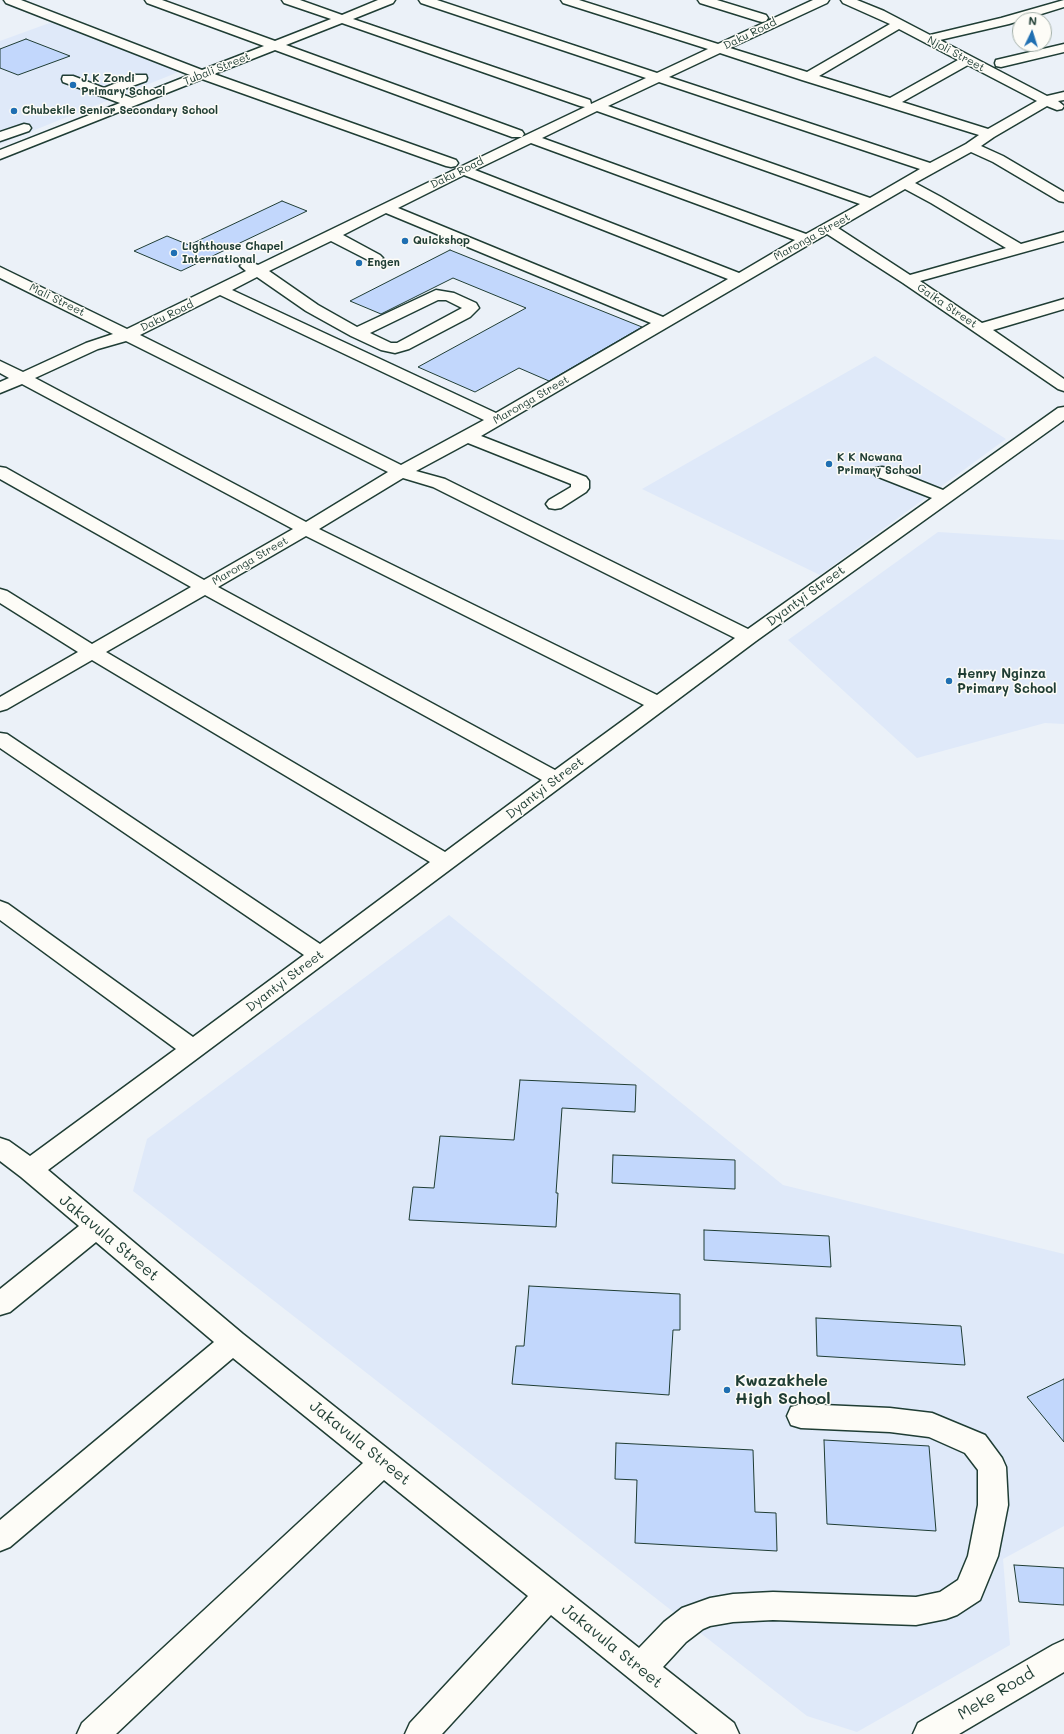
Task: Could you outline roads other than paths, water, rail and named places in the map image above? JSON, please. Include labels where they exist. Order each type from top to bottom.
[{"type":"street","points":[[10,0],[203,75],[457,167],[739,278]]},
{"type":"street","points":[[151,0],[807,239]]},
{"type":"street","points":[[288,0],[872,203]]},
{"type":"street","name":"Tubali Street","points":[[0,155],[389,0]]},
{"type":"street","points":[[425,0],[655,75],[931,168]]},
{"type":"street","points":[[567,0],[990,134]]},
{"type":"street","points":[[704,0],[762,18]]},
{"type":"street","name":"Daku Road","points":[[714,47],[762,18],[798,0]]},
{"type":"street","name":"Daku Road","points":[[0,388],[92,346],[457,167],[714,47],[823,0]]},
{"type":"street","name":"Njoli Street","points":[[848,0],[929,39],[1046,100]]},
{"type":"street","name":"Njoli Street","points":[[875,0],[1001,63],[1064,100]]},
{"type":"street","points":[[929,39],[1005,21],[1064,3]]},
{"type":"street","points":[[807,76],[899,24]]},
{"type":"street","points":[[1001,63],[1064,48]]},
{"type":"street","points":[[891,103],[968,60]]},
{"type":"street","points":[[105,92],[141,78]]},
{"type":"street","points":[[68,79],[132,103]]},
{"type":"street","name":"Maronga Street","points":[[0,705],[306,529],[401,472],[497,420],[739,278],[931,168],[971,147],[990,134],[1038,107],[1046,100],[1064,100]]},
{"type":"street","points":[[0,137],[24,128]]},
{"type":"street","points":[[971,147],[998,159],[1064,198]]},
{"type":"street","name":"Daku Road","points":[[120,331],[221,290],[252,268],[332,235],[386,208],[457,167]]},
{"type":"street","points":[[905,184],[929,195],[1019,249]]},
{"type":"street","points":[[386,208],[664,323]]},
{"type":"street","name":"Gaika Street","points":[[828,228],[1061,381]]},
{"type":"street","points":[[332,235],[374,258]]},
{"type":"street","points":[[908,280],[1064,236]]},
{"type":"street","points":[[252,268],[312,308],[357,333],[387,347],[399,348],[464,314],[471,308],[470,306],[449,296],[436,295],[357,333]]},
{"type":"street","name":"Mali Street","points":[[0,272],[401,472],[438,483],[750,637]]},
{"type":"street","points":[[221,290],[497,420]]},
{"type":"street","points":[[980,329],[1064,304]]},
{"type":"street","points":[[0,366],[306,529],[659,704]]},
{"type":"street","name":"Dyantyi Street","points":[[30,1170],[750,637],[1064,412]]},
{"type":"street","points":[[467,436],[580,482],[580,488],[577,491],[555,504]]},
{"type":"street","points":[[0,472],[204,587],[557,780]]},
{"type":"street","points":[[882,472],[944,497]]},
{"type":"street","points":[[0,596],[446,862]]},
{"type":"street","points":[[0,739],[320,955]]},
{"type":"street","points":[[0,909],[193,1049]]},
{"type":"street","name":"Jakavula Street","points":[[0,1148],[30,1170],[233,1342],[723,1734]]},
{"type":"street","points":[[0,1304],[96,1227]]},
{"type":"street","points":[[0,1538],[233,1342]]},
{"type":"street","points":[[640,1669],[675,1632],[693,1618],[710,1612],[733,1608],[773,1606],[916,1611],[946,1605],[969,1590],[983,1556],[993,1505],[992,1468],[975,1444],[932,1425],[890,1420],[801,1416]]},
{"type":"street","points":[[93,1734],[384,1462]]},
{"type":"street","points":[[421,1734],[549,1595]]},
{"type":"street","name":"Meke Road","points":[[929,1734],[1064,1654]]},
{"type":"place","name":"J K Zondi Primary School","points":[[73,85]]},
{"type":"place","name":"Chubekile Senior Secondary School","points":[[14,111]]},
{"type":"place","name":"Quickshop","points":[[405,241]]},
{"type":"place","name":"Lighthouse Chapel International","points":[[174,253]]},
{"type":"place","name":"Engen","points":[[359,263]]},
{"type":"place","name":"K K Ncwana Primary School","points":[[829,464]]},
{"type":"place","name":"Henry Nginza Primary School","points":[[949,681]]},
{"type":"place","name":"Kwazakhele High School","points":[[727,1390]]}]
